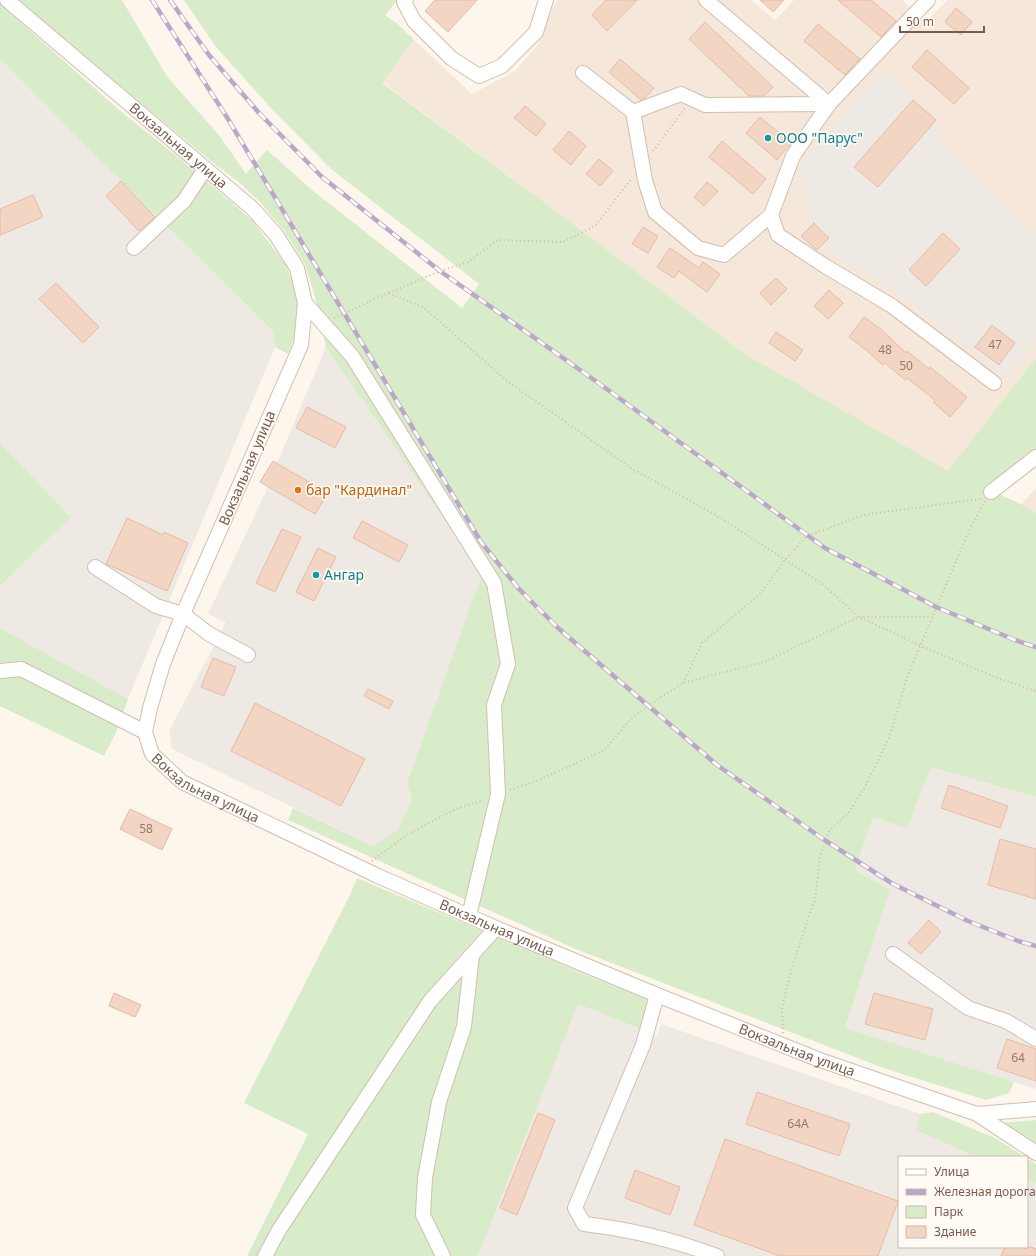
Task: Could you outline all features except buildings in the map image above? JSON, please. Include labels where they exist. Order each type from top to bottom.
[{"type":"street","name":"Вокзальная улица","points":[[7,0],[253,209],[276,235],[297,268],[305,303],[301,345],[183,614],[163,664],[150,708],[145,732],[152,754],[182,782],[362,868],[496,928],[657,995],[820,1060],[977,1114],[1036,1153]]},
{"type":"street","points":[[405,1],[414,21],[451,58],[479,76],[502,66],[536,32],[546,0]]},
{"type":"street","points":[[706,0],[829,104]]},
{"type":"street","points":[[583,73],[633,112],[645,180],[655,212],[698,248],[724,255],[771,215],[793,156],[829,104],[928,0]]},
{"type":"street","points":[[633,112],[681,94],[705,105],[829,104]]},
{"type":"street","points":[[134,248],[184,201],[206,169]]},
{"type":"street","points":[[771,215],[778,235],[825,266],[892,306],[994,383]]},
{"type":"street","points":[[305,303],[352,356],[494,583],[508,664],[494,705],[498,794],[469,916]]},
{"type":"street","points":[[991,492],[1036,457]]},
{"type":"street","points":[[95,567],[156,606],[183,614],[209,634],[248,655]]},
{"type":"street","points":[[0,671],[21,669],[145,732]]},
{"type":"street","points":[[265,1256],[279,1230],[430,1001],[496,928]]},
{"type":"street","points":[[892,954],[968,1008],[1006,1020],[1036,1039]]},
{"type":"street","points":[[443,1256],[423,1215],[425,1178],[439,1102],[464,1027],[472,955]]},
{"type":"street","points":[[657,995],[643,1045],[575,1208],[584,1224],[617,1228],[717,1256]]},
{"type":"street","points":[[977,1114],[1036,1109]]},
{"type":"path","points":[[322,323],[440,271],[468,262],[498,240],[563,242],[596,226],[692,99]]},
{"type":"path","points":[[388,293],[423,307],[507,381],[634,470],[716,515],[821,583],[859,617],[921,646],[1000,679],[1036,692]]},
{"type":"path","points":[[684,683],[702,643],[760,593],[785,560],[807,536],[863,515],[986,498],[969,532],[908,674],[889,738],[864,787],[849,812],[829,831],[820,856],[815,899],[792,967],[782,1008],[784,1045]]},
{"type":"path","points":[[362,868],[408,834],[456,810],[539,780],[604,750],[631,719],[647,706],[684,683],[764,662],[859,617],[932,617]]},
{"type":"shaded area","points":[[557,0],[751,0],[775,20],[794,0],[902,0],[926,21],[948,0],[1036,0],[1036,238],[944,148],[936,120],[913,100],[811,226],[814,223],[829,238],[829,252],[892,288],[1026,355],[1036,336],[1036,358],[948,472],[745,354],[382,82],[414,40],[472,94],[515,71],[539,43]]},
{"type":"shaded area","points":[[0,59],[273,331],[275,347],[128,699],[0,628],[0,586],[71,517],[0,443]]},
{"type":"shaded area","points":[[883,72],[936,120],[944,148],[1036,238],[1036,336],[1026,355],[1004,376],[892,288],[829,252],[829,238],[815,223],[810,227],[800,161]]},
{"type":"shaded area","points":[[326,347],[483,574],[407,783],[412,799],[398,830],[373,846],[172,749],[169,731],[226,623],[208,614],[268,487],[315,514],[328,493],[277,463]]},
{"type":"shaded area","points":[[1036,488],[1036,513],[1021,504]]},
{"type":"shaded area","points":[[931,767],[1036,797],[1036,1089],[845,1029],[889,890],[855,870],[873,817],[907,829]]},
{"type":"shaded area","points":[[578,1004],[657,1036],[661,1024],[920,1114],[916,1130],[974,1156],[898,1156],[898,1248],[1028,1248],[1028,1180],[1036,1184],[1036,1256],[478,1256]]},
{"type":"green space","points":[[18,0],[122,0],[168,78],[219,135],[246,174],[267,150],[312,190],[462,308],[479,284],[331,169],[269,106],[216,47],[184,0],[397,0],[385,15],[399,25],[414,40],[382,83],[549,206],[745,354],[948,471],[1036,358],[1036,449],[985,488],[1021,504],[1036,513],[1036,797],[931,767],[907,829],[873,817],[855,870],[890,890],[845,1028],[1014,1082],[1009,1093],[986,1100],[886,1069],[578,950],[288,820],[293,808],[373,846],[398,830],[412,799],[407,783],[482,574],[326,347],[315,297],[305,264],[284,231],[261,203],[240,183],[132,96]]},
{"type":"green space","points":[[0,4],[119,110],[178,157],[252,220],[286,265],[299,298],[297,330],[288,354],[275,347],[273,331],[0,59]]},
{"type":"green space","points":[[0,443],[71,517],[0,586]]},
{"type":"green space","points":[[0,628],[128,699],[116,732],[104,756],[0,706]]},
{"type":"green space","points":[[357,878],[646,999],[647,1008],[640,1029],[578,1004],[478,1256],[247,1256],[308,1134],[244,1103],[351,893]]},
{"type":"green space","points":[[933,1112],[995,1138],[1023,1156],[974,1156],[916,1130],[920,1114]]},
{"type":"green space","points":[[1036,1120],[1036,1145],[1002,1123]]},
{"type":"green space","points":[[1028,1159],[1036,1164],[1036,1184],[1028,1180]]},
{"type":"railway","points":[[152,0],[228,119],[481,542],[519,589],[558,628],[717,765],[826,841],[893,884],[968,921],[1018,941],[1036,946]]},
{"type":"railway","points":[[170,0],[209,55],[259,113],[322,177],[440,271],[597,382],[825,548],[936,607],[1015,640],[1036,647]]},
{"type":"place","name":"ООО \"Парус\"","points":[[768,138]]},
{"type":"place","name":"бар \"Кардинал\"","points":[[298,490]]},
{"type":"place","name":"Ангар","points":[[316,575]]}]
